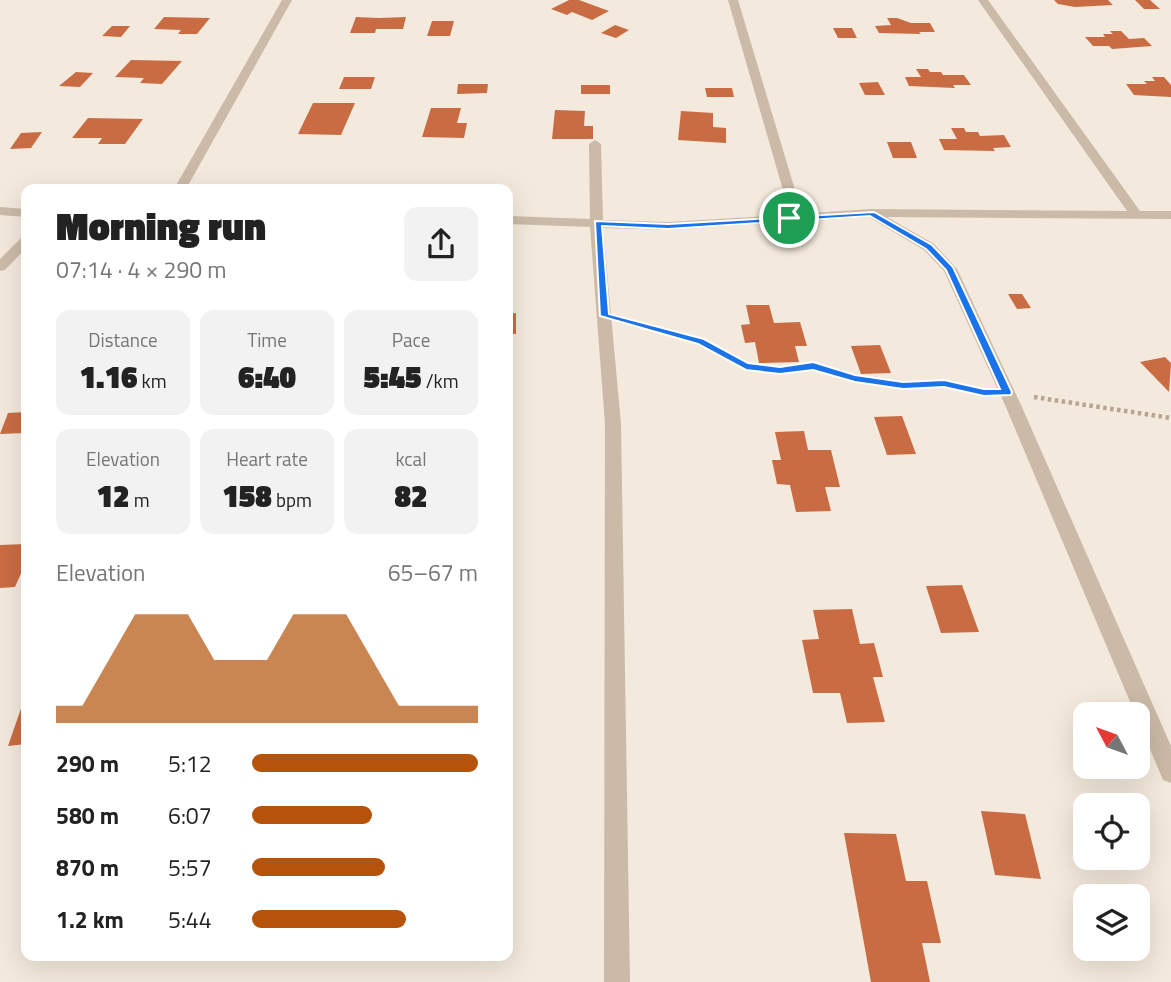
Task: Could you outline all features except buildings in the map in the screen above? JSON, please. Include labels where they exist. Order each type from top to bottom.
[{"type":"street","points":[[183,184],[287,0]]},
{"type":"street","points":[[733,0],[789,190],[789,218]]},
{"type":"street","points":[[983,0],[1135,213]]},
{"type":"street","points":[[595,144],[613,424],[617,982]]},
{"type":"street","points":[[0,211],[21,213]]},
{"type":"street","points":[[871,213],[929,247],[950,269],[1007,392],[1171,772]]},
{"type":"street","points":[[513,220],[668,226],[871,213],[1171,215]]},
{"type":"street","points":[[0,267],[21,246]]},
{"type":"path","points":[[605,316],[701,341],[746,367],[780,370],[813,366],[855,378],[903,386],[944,384],[1171,418]]},
{"type":"route","points":[[871,213],[929,247],[950,269],[1007,392],[984,392],[944,384],[903,386],[855,378],[813,366],[780,370],[746,367],[701,341],[605,316],[598,223],[668,226],[789,218],[871,213]]}]
